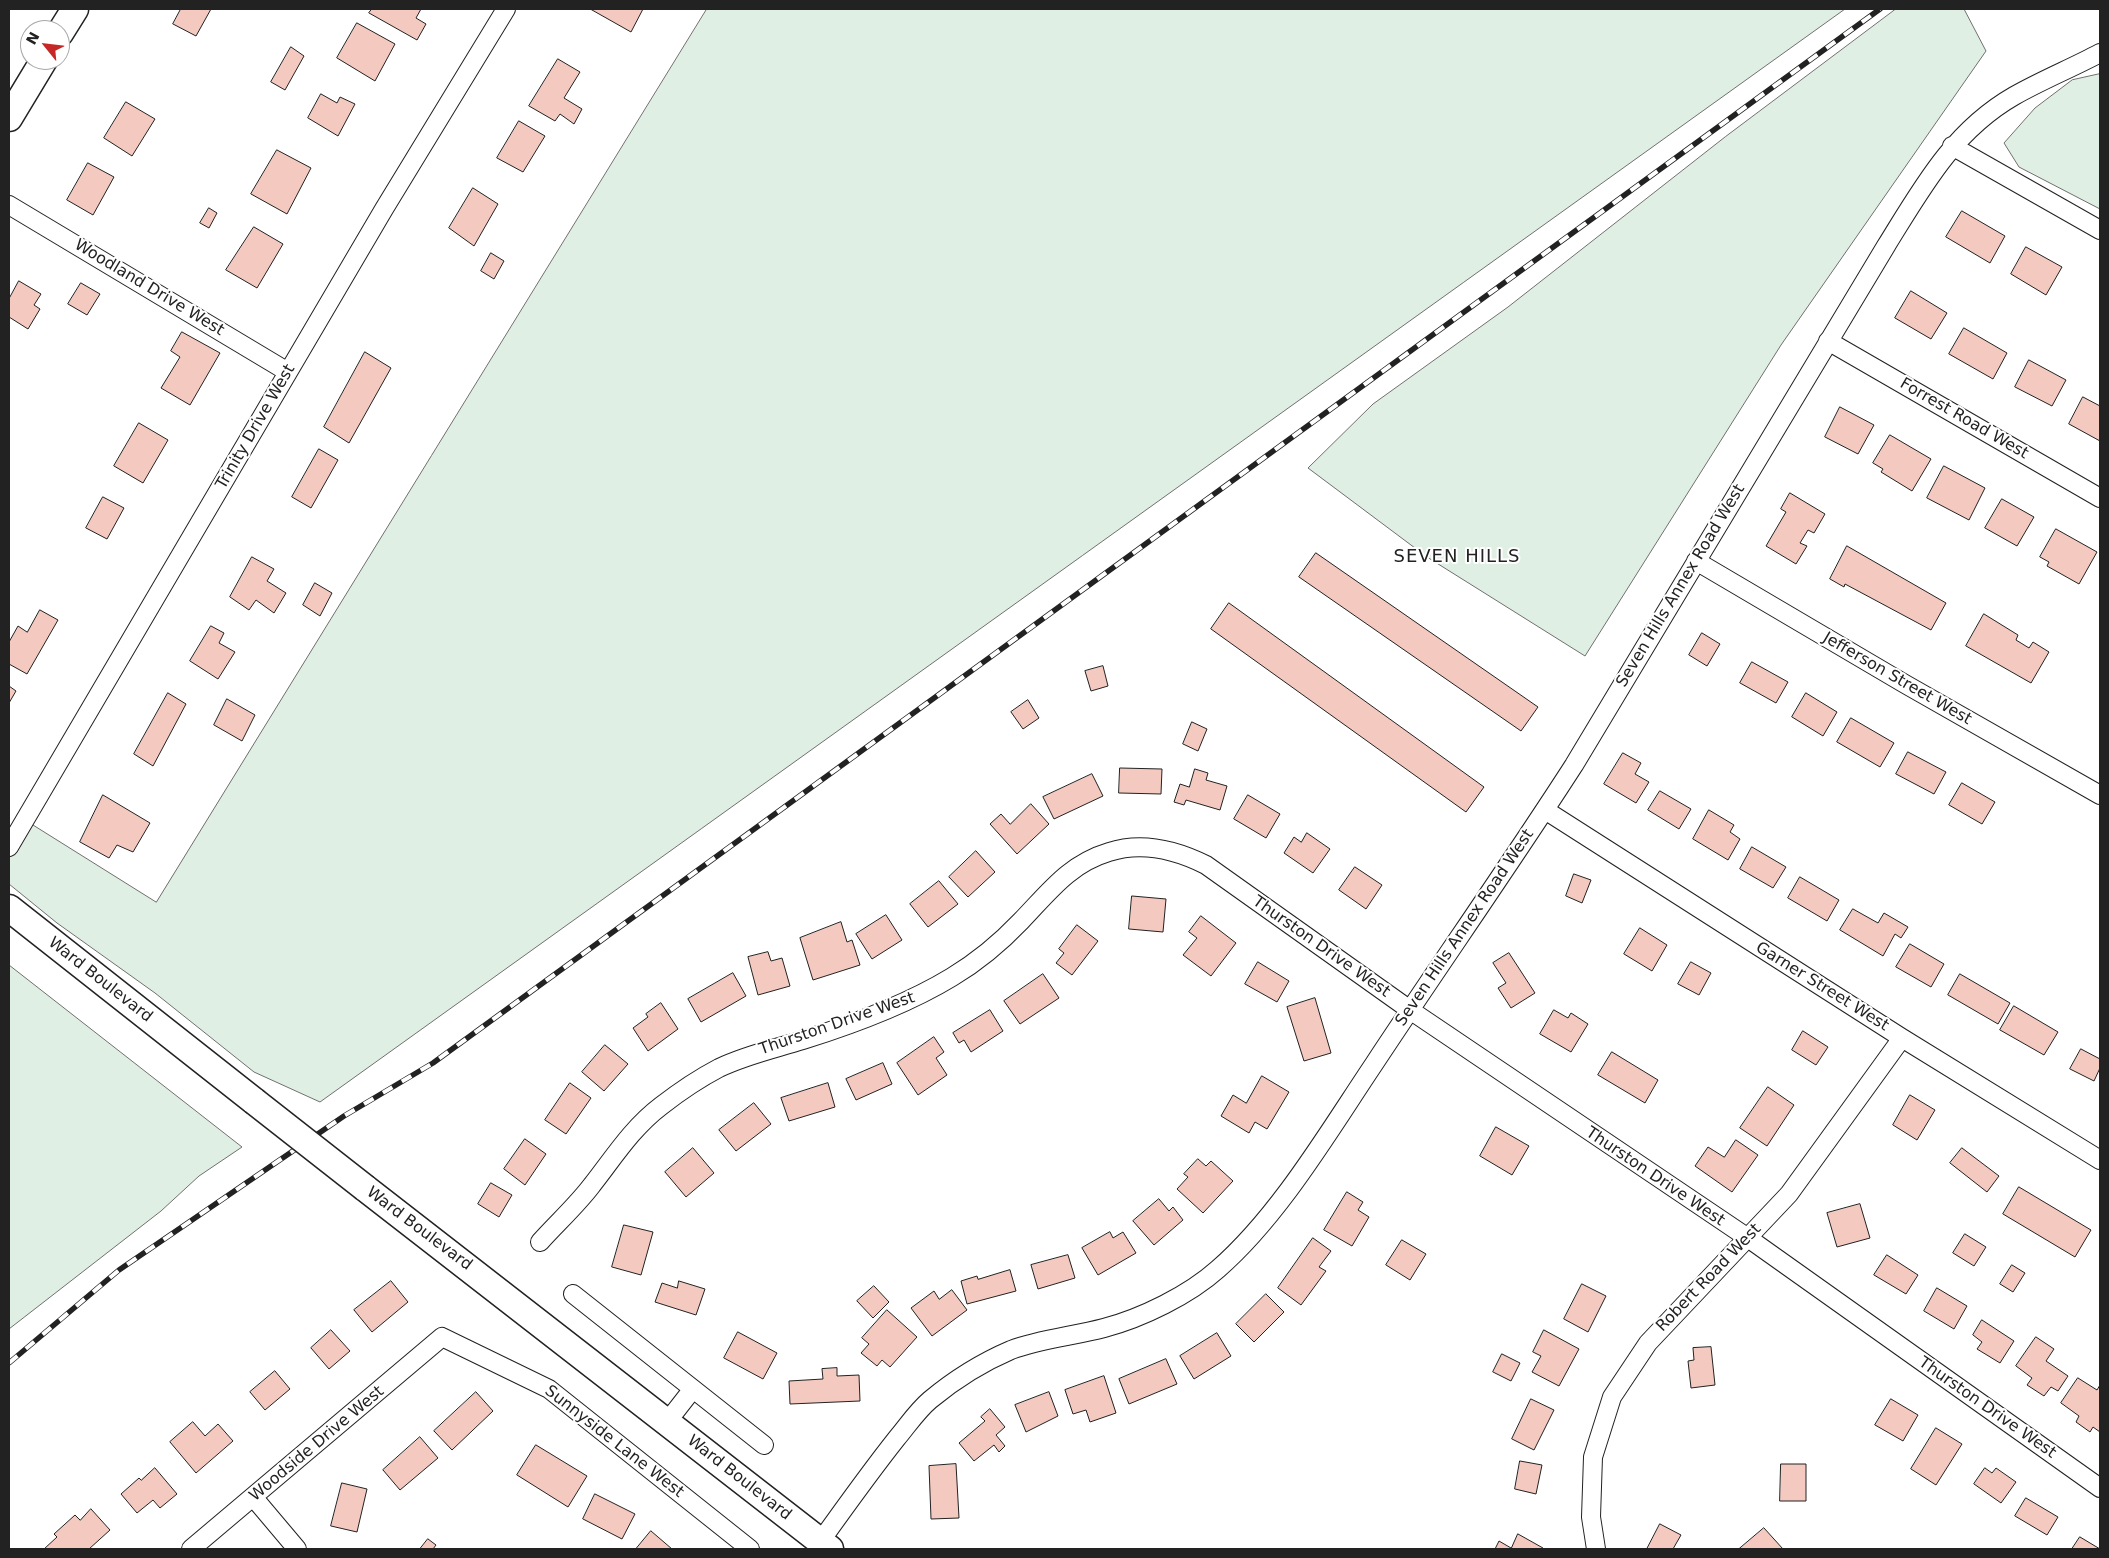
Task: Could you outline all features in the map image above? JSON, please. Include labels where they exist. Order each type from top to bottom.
[{"type":"main road","points":[[68,20],[75,9]]},
{"type":"main road","points":[[9,118],[38,70]]},
{"type":"main road","name":"Ward Boulevard","points":[[9,908],[825,1546]]},
{"type":"street","name":"Trinity Drive West","points":[[9,847],[288,372],[506,9]]},
{"type":"street","name":"Seven Hills Annex Road West","points":[[825,1546],[881,1458],[930,1400],[986,1362],[1014,1349],[1106,1328],[1139,1316],[1176,1298],[1216,1271],[1250,1239],[1310,1159],[1545,810],[1931,174],[1952,146],[1985,115],[2014,96],[2100,53]]},
{"type":"street","points":[[1952,146],[2100,230]]},
{"type":"street","name":"Woodland Drive West","points":[[9,205],[288,372]]},
{"type":"street","name":"Forrest Road West","points":[[1828,341],[2100,498]]},
{"type":"street","name":"Jefferson Street West","points":[[1696,561],[1904,684],[2100,795]]},
{"type":"street","name":"Garner Street West","points":[[1545,810],[1902,1038],[2100,1160]]},
{"type":"street","name":"Thurston Drive West","points":[[540,1242],[592,1186],[628,1136],[658,1108],[689,1085],[719,1068],[754,1054],[804,1040],[922,994],[954,975],[991,949],[1067,872],[1088,859],[1110,851],[1134,847],[1162,848],[1185,855],[1206,865],[1410,1010],[1748,1238],[2100,1488]]},
{"type":"street","name":"Robert Road West","points":[[1596,1549],[1591,1517],[1593,1457],[1612,1397],[1648,1343],[1789,1194],[1902,1038]]},
{"type":"street","points":[[573,1294],[692,1390],[764,1445]]},
{"type":"street","name":"Woodside Drive West","points":[[191,1549],[254,1498],[442,1337]]},
{"type":"street","name":"Sunnyside Lane West","points":[[442,1337],[549,1389],[750,1549]]},
{"type":"street","points":[[667,1422],[692,1390]]},
{"type":"street","points":[[254,1498],[297,1549]]},
{"type":"green space","points":[[707,9],[1845,9],[320,1102],[254,1072],[155,993],[57,923],[9,884],[9,847],[25,820],[156,902]]},
{"type":"green space","points":[[1896,9],[1964,9],[1986,51],[1781,345],[1585,656],[1427,557],[1308,468],[1373,404],[1508,307],[1725,137]]},
{"type":"green space","points":[[2100,74],[2100,209],[2019,167],[2004,143],[2035,108],[2072,80]]},
{"type":"green space","points":[[9,965],[242,1147],[199,1176],[161,1211],[9,1329]]},
{"type":"building","points":[[181,9],[211,9],[196,36],[173,24]]},
{"type":"building","points":[[372,9],[421,9],[416,18],[426,24],[417,40],[369,13]]},
{"type":"building","points":[[593,9],[643,9],[631,32]]},
{"type":"building","points":[[357,23],[395,44],[375,81],[337,58]]},
{"type":"building","points":[[291,47],[304,56],[285,90],[271,82]]},
{"type":"building","points":[[558,59],[580,72],[564,98],[582,109],[574,124],[560,114],[555,121],[529,106]]},
{"type":"building","points":[[321,94],[337,103],[340,97],[355,104],[338,136],[308,118]]},
{"type":"building","points":[[126,102],[155,119],[132,156],[104,138]]},
{"type":"building","points":[[519,121],[545,136],[523,172],[497,158]]},
{"type":"building","points":[[277,150],[311,168],[287,214],[251,194]]},
{"type":"building","points":[[88,163],[114,177],[93,215],[67,200]]},
{"type":"building","points":[[473,188],[498,204],[474,246],[449,228]]},
{"type":"building","points":[[209,208],[217,213],[209,228],[200,223]]},
{"type":"building","points":[[1962,211],[2005,236],[1990,263],[1946,237]]},
{"type":"building","points":[[254,227],[283,244],[257,288],[226,270]]},
{"type":"building","points":[[2026,247],[2062,267],[2046,295],[2011,274]]},
{"type":"building","points":[[491,253],[504,261],[494,279],[481,271]]},
{"type":"building","points":[[19,281],[41,294],[34,305],[40,309],[28,329],[9,317],[9,299]]},
{"type":"building","points":[[81,283],[100,294],[87,315],[68,304]]},
{"type":"building","points":[[1911,291],[1947,313],[1931,339],[1895,318]]},
{"type":"building","points":[[1964,328],[2007,353],[1993,379],[1949,354]]},
{"type":"building","points":[[182,332],[220,353],[190,405],[161,388],[180,357],[171,351]]},
{"type":"building","points":[[365,352],[391,368],[349,443],[324,427]]},
{"type":"building","points":[[2029,360],[2066,380],[2052,406],[2015,387]]},
{"type":"building","points":[[2083,397],[2100,406],[2100,441],[2069,424]]},
{"type":"building","points":[[1840,407],[1874,425],[1858,454],[1825,437]]},
{"type":"building","points":[[139,423],[168,440],[143,483],[114,466]]},
{"type":"building","points":[[1890,435],[1931,459],[1912,491],[1881,472],[1883,469],[1873,463]]},
{"type":"building","points":[[319,449],[338,460],[311,508],[292,497]]},
{"type":"building","points":[[1944,466],[1985,488],[1969,520],[1927,498]]},
{"type":"building","points":[[1790,493],[1825,514],[1814,533],[1808,530],[1800,543],[1807,546],[1796,564],[1766,546],[1786,512],[1781,509]]},
{"type":"building","points":[[103,497],[124,508],[107,539],[86,528]]},
{"type":"building","points":[[2002,499],[2034,517],[2017,546],[1985,528]]},
{"type":"building","points":[[2056,529],[2097,552],[2079,584],[2047,566],[2049,562],[2040,557]]},
{"type":"building","points":[[1847,546],[1946,603],[1931,630],[1845,584],[1844,587],[1830,579]]},
{"type":"building","points":[[1316,553],[1538,707],[1521,731],[1299,577]]},
{"type":"building","points":[[252,557],[274,569],[267,581],[286,593],[274,613],[256,600],[249,610],[230,597]]},
{"type":"building","points":[[315,583],[332,593],[320,616],[303,605]]},
{"type":"building","points":[[1229,603],[1484,787],[1466,812],[1211,629]]},
{"type":"building","points":[[40,610],[58,620],[27,674],[9,664],[9,642],[18,626],[27,632]]},
{"type":"building","points":[[1984,614],[2018,635],[2016,640],[2029,648],[2033,642],[2049,652],[2031,683],[1966,646]]},
{"type":"building","points":[[211,626],[224,633],[219,643],[235,652],[218,679],[190,661]]},
{"type":"building","points":[[1702,633],[1720,644],[1707,666],[1689,655]]},
{"type":"building","points":[[1752,662],[1788,682],[1776,703],[1740,683]]},
{"type":"building","points":[[1103,666],[1108,686],[1091,691],[1085,671]]},
{"type":"building","points":[[9,686],[16,691],[9,703]]},
{"type":"building","points":[[168,693],[186,704],[153,766],[134,754]]},
{"type":"building","points":[[1806,693],[1837,712],[1823,736],[1792,717]]},
{"type":"building","points":[[227,699],[255,715],[242,741],[214,725]]},
{"type":"building","points":[[1028,700],[1039,718],[1023,729],[1011,712]]},
{"type":"building","points":[[1851,718],[1894,743],[1880,767],[1837,742]]},
{"type":"building","points":[[1192,722],[1207,729],[1198,751],[1183,744]]},
{"type":"building","points":[[1908,752],[1946,772],[1934,794],[1896,774]]},
{"type":"building","points":[[1623,753],[1641,763],[1635,774],[1649,782],[1636,803],[1604,784]]},
{"type":"building","points":[[1120,768],[1162,769],[1161,794],[1119,793]]},
{"type":"building","points":[[1195,769],[1208,773],[1206,780],[1227,786],[1220,810],[1186,800],[1184,805],[1174,802],[1180,784],[1189,787]]},
{"type":"building","points":[[1092,774],[1103,796],[1054,819],[1043,797]]},
{"type":"building","points":[[1962,783],[1995,802],[1982,824],[1949,805]]},
{"type":"building","points":[[1660,791],[1691,809],[1679,829],[1648,810]]},
{"type":"building","points":[[103,795],[150,823],[133,852],[117,845],[109,858],[80,842]]},
{"type":"building","points":[[1248,795],[1280,814],[1266,838],[1234,819]]},
{"type":"building","points":[[1031,804],[1049,824],[1017,854],[990,824],[1001,814],[1010,824]]},
{"type":"building","points":[[1709,810],[1734,825],[1730,832],[1740,839],[1728,860],[1693,839]]},
{"type":"building","points":[[1307,833],[1330,849],[1313,873],[1284,853],[1294,837],[1301,842]]},
{"type":"building","points":[[1752,847],[1786,867],[1773,888],[1740,869]]},
{"type":"building","points":[[976,851],[995,872],[968,897],[949,877]]},
{"type":"building","points":[[1355,867],[1382,885],[1366,909],[1339,890]]},
{"type":"building","points":[[1574,874],[1591,880],[1582,903],[1566,896]]},
{"type":"building","points":[[1800,877],[1839,900],[1827,921],[1788,898]]},
{"type":"building","points":[[939,881],[958,904],[928,927],[910,904]]},
{"type":"building","points":[[1132,896],[1166,899],[1163,932],[1129,929]]},
{"type":"building","points":[[1853,909],[1878,923],[1884,913],[1908,927],[1901,938],[1895,934],[1883,956],[1840,930]]},
{"type":"building","points":[[886,915],[902,940],[872,959],[856,934]]},
{"type":"building","points":[[1201,916],[1236,943],[1211,976],[1183,955],[1197,938],[1189,932]]},
{"type":"building","points":[[841,922],[847,942],[852,940],[860,965],[813,980],[800,938]]},
{"type":"building","points":[[1077,925],[1098,941],[1072,975],[1056,963],[1064,953],[1059,949]]},
{"type":"building","points":[[1640,928],[1667,945],[1652,971],[1624,954]]},
{"type":"building","points":[[1910,944],[1944,964],[1931,987],[1896,967]]},
{"type":"building","points":[[768,952],[771,961],[782,958],[790,986],[758,995],[748,957]]},
{"type":"building","points":[[1509,953],[1535,993],[1511,1008],[1498,988],[1506,983],[1493,963]]},
{"type":"building","points":[[1258,962],[1289,981],[1277,1002],[1245,984]]},
{"type":"building","points":[[1691,962],[1711,973],[1699,995],[1678,984]]},
{"type":"building","points":[[733,973],[746,996],[701,1022],[688,999]]},
{"type":"building","points":[[1043,974],[1059,998],[1020,1024],[1004,1001]]},
{"type":"building","points":[[1960,974],[2010,1003],[1998,1024],[1948,995]]},
{"type":"building","points":[[1315,998],[1331,1053],[1304,1061],[1287,1007]]},
{"type":"building","points":[[661,1003],[678,1029],[648,1051],[633,1028],[648,1017],[646,1014]]},
{"type":"building","points":[[2014,1006],[2058,1032],[2044,1055],[2000,1030]]},
{"type":"building","points":[[990,1010],[1003,1031],[971,1052],[964,1040],[959,1043],[953,1033]]},
{"type":"building","points":[[1554,1010],[1568,1018],[1571,1013],[1588,1024],[1571,1052],[1540,1034]]},
{"type":"building","points":[[1803,1031],[1828,1047],[1816,1065],[1792,1050]]},
{"type":"building","points":[[934,1037],[944,1052],[936,1058],[947,1075],[918,1095],[897,1063]]},
{"type":"building","points":[[605,1045],[628,1064],[604,1091],[582,1072]]},
{"type":"building","points":[[2081,1049],[2100,1059],[2100,1068],[2094,1081],[2070,1069]]},
{"type":"building","points":[[1612,1052],[1658,1080],[1645,1103],[1598,1075]]},
{"type":"building","points":[[883,1063],[892,1084],[856,1100],[846,1079]]},
{"type":"building","points":[[1262,1076],[1289,1092],[1267,1129],[1255,1122],[1249,1133],[1221,1116],[1233,1095],[1246,1103]]},
{"type":"building","points":[[570,1083],[591,1098],[566,1134],[545,1120]]},
{"type":"building","points":[[828,1083],[835,1107],[789,1121],[781,1098]]},
{"type":"building","points":[[1768,1087],[1794,1105],[1767,1146],[1740,1128]]},
{"type":"building","points":[[1910,1095],[1935,1110],[1917,1140],[1893,1125]]},
{"type":"building","points":[[754,1103],[771,1124],[736,1151],[719,1130]]},
{"type":"building","points":[[1496,1127],[1529,1146],[1512,1175],[1480,1156]]},
{"type":"building","points":[[525,1139],[546,1154],[525,1185],[504,1169]]},
{"type":"building","points":[[1736,1140],[1758,1155],[1732,1192],[1695,1166],[1708,1147],[1724,1157]]},
{"type":"building","points":[[693,1148],[714,1173],[686,1197],[665,1172]]},
{"type":"building","points":[[1962,1148],[1999,1176],[1987,1192],[1950,1163]]},
{"type":"building","points":[[1198,1159],[1206,1166],[1211,1161],[1233,1181],[1203,1213],[1177,1189],[1188,1177],[1184,1174]]},
{"type":"building","points":[[491,1183],[512,1195],[499,1217],[478,1204]]},
{"type":"building","points":[[2019,1187],[2091,1230],[2075,1257],[2003,1214]]},
{"type":"building","points":[[1347,1192],[1363,1202],[1358,1210],[1369,1217],[1352,1246],[1324,1230]]},
{"type":"building","points":[[1159,1199],[1169,1211],[1173,1207],[1183,1220],[1154,1245],[1133,1221]]},
{"type":"building","points":[[1860,1204],[1870,1238],[1837,1247],[1827,1213]]},
{"type":"building","points":[[624,1225],[653,1232],[641,1275],[612,1267]]},
{"type":"building","points":[[1110,1232],[1113,1238],[1123,1232],[1136,1253],[1098,1275],[1082,1248]]},
{"type":"building","points":[[1965,1234],[1986,1247],[1974,1266],[1953,1253]]},
{"type":"building","points":[[1313,1238],[1331,1251],[1319,1267],[1326,1271],[1301,1305],[1278,1288]]},
{"type":"building","points":[[1402,1240],[1426,1254],[1410,1280],[1386,1265]]},
{"type":"building","points":[[1068,1255],[1075,1278],[1038,1289],[1031,1265]]},
{"type":"building","points":[[1887,1255],[1918,1275],[1906,1294],[1874,1275]]},
{"type":"building","points":[[2012,1265],[2025,1273],[2013,1292],[2000,1284]]},
{"type":"building","points":[[1010,1270],[1016,1291],[967,1304],[961,1281],[977,1276],[978,1279]]},
{"type":"building","points":[[391,1281],[408,1302],[372,1332],[354,1310]]},
{"type":"building","points":[[679,1281],[705,1289],[696,1315],[655,1302],[662,1283],[677,1288]]},
{"type":"building","points":[[1582,1284],[1606,1296],[1588,1332],[1564,1319]]},
{"type":"building","points":[[874,1286],[889,1302],[873,1318],[857,1301]]},
{"type":"building","points":[[1937,1288],[1967,1306],[1954,1329],[1924,1311]]},
{"type":"building","points":[[952,1290],[967,1310],[932,1336],[911,1308],[934,1291],[939,1299]]},
{"type":"building","points":[[1266,1294],[1284,1312],[1254,1342],[1236,1324]]},
{"type":"building","points":[[887,1310],[917,1337],[890,1367],[882,1360],[877,1366],[861,1353],[869,1344],[862,1338]]},
{"type":"building","points":[[1982,1320],[2014,1341],[2000,1363],[1977,1349],[1982,1342],[1973,1335]]},
{"type":"building","points":[[331,1330],[350,1351],[329,1369],[311,1348]]},
{"type":"building","points":[[1544,1330],[1579,1349],[1559,1386],[1532,1372],[1541,1356],[1533,1352]]},
{"type":"building","points":[[738,1332],[777,1353],[763,1379],[724,1358]]},
{"type":"building","points":[[1217,1333],[1231,1356],[1194,1379],[1180,1356]]},
{"type":"building","points":[[2036,1337],[2054,1349],[2046,1361],[2068,1376],[2058,1391],[2051,1387],[2044,1396],[2027,1385],[2032,1378],[2016,1366]]},
{"type":"building","points":[[1711,1347],[1715,1385],[1691,1388],[1688,1361],[1694,1360],[1693,1348]]},
{"type":"building","points":[[1502,1354],[1520,1363],[1511,1381],[1493,1372]]},
{"type":"building","points":[[1166,1359],[1177,1384],[1129,1404],[1119,1379]]},
{"type":"building","points":[[837,1368],[837,1376],[859,1375],[860,1401],[790,1404],[789,1381],[823,1379],[822,1369]]},
{"type":"building","points":[[275,1371],[290,1389],[265,1410],[250,1392]]},
{"type":"building","points":[[1104,1376],[1116,1413],[1090,1422],[1086,1410],[1073,1414],[1065,1390]]},
{"type":"building","points":[[2078,1378],[2097,1390],[2100,1385],[2100,1432],[2093,1427],[2090,1432],[2076,1422],[2079,1416],[2061,1403]]},
{"type":"building","points":[[476,1392],[493,1411],[452,1450],[434,1431]]},
{"type":"building","points":[[1049,1392],[1058,1416],[1026,1432],[1015,1405]]},
{"type":"building","points":[[1531,1399],[1554,1410],[1534,1450],[1512,1439]]},
{"type":"building","points":[[1891,1399],[1918,1415],[1903,1441],[1875,1425]]},
{"type":"building","points":[[990,1409],[1005,1427],[996,1435],[1005,1446],[999,1452],[994,1445],[974,1461],[959,1443],[985,1421],[981,1417]]},
{"type":"building","points":[[193,1422],[205,1436],[218,1424],[233,1441],[196,1473],[170,1442]]},
{"type":"building","points":[[1936,1428],[1962,1444],[1936,1485],[1911,1469]]},
{"type":"building","points":[[420,1437],[438,1458],[400,1490],[383,1470]]},
{"type":"building","points":[[536,1445],[587,1476],[568,1507],[517,1475]]},
{"type":"building","points":[[1520,1461],[1542,1465],[1536,1494],[1515,1489]]},
{"type":"building","points":[[956,1464],[959,1518],[931,1519],[929,1466]]},
{"type":"building","points":[[1781,1464],[1806,1464],[1806,1501],[1780,1501]]},
{"type":"building","points":[[155,1468],[177,1494],[160,1508],[153,1500],[137,1513],[121,1494],[139,1478],[141,1480]]},
{"type":"building","points":[[1985,1468],[1992,1473],[1996,1468],[2016,1482],[2001,1503],[1974,1484]]},
{"type":"building","points":[[342,1483],[367,1489],[357,1532],[331,1526]]},
{"type":"building","points":[[595,1494],[635,1514],[622,1539],[583,1519]]},
{"type":"building","points":[[2026,1498],[2058,1517],[2047,1535],[2015,1516]]},
{"type":"building","points":[[91,1509],[110,1530],[89,1549],[44,1549],[57,1537],[54,1534],[75,1515],[80,1520]]},
{"type":"building","points":[[1660,1524],[1681,1535],[1673,1549],[1647,1549]]},
{"type":"building","points":[[1764,1528],[1783,1549],[1739,1549]]},
{"type":"building","points":[[651,1531],[672,1549],[636,1549]]},
{"type":"building","points":[[1518,1534],[1543,1549],[1495,1549],[1499,1541],[1511,1548]]},
{"type":"building","points":[[2080,1537],[2100,1549],[2072,1549]]},
{"type":"building","points":[[428,1539],[436,1545],[433,1549],[420,1549]]},
{"type":"railway","points":[[9,1363],[119,1270],[344,1116],[433,1063],[1880,9]]},
{"type":"district","name":"SEVEN HILLS","points":[[1457,557]]}]
